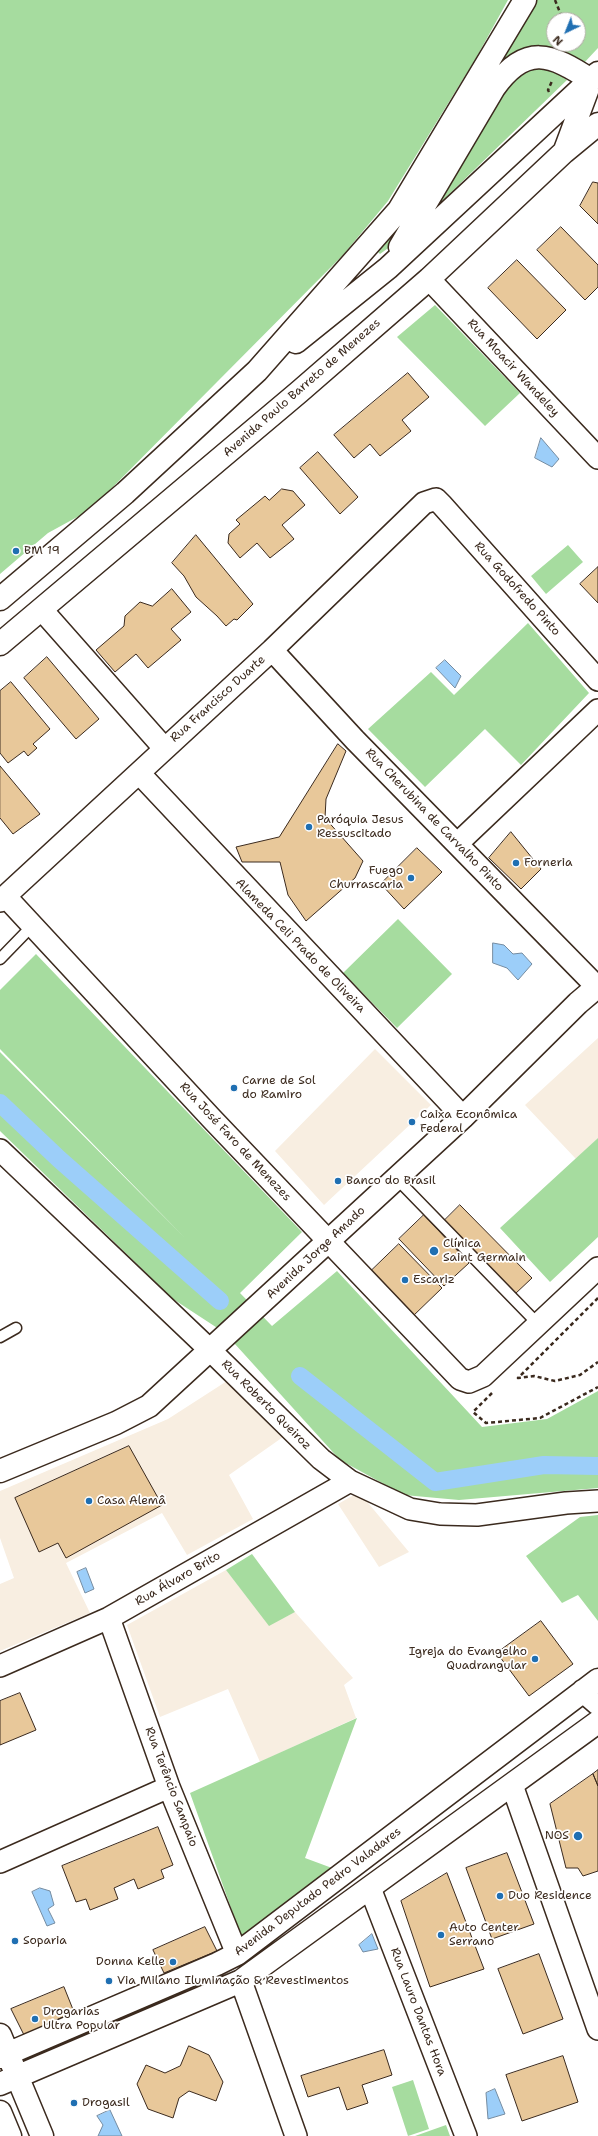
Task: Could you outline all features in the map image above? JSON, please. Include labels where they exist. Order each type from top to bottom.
[{"type":"main road","points":[[0,599],[125,493],[257,371],[399,210],[525,0]]},
{"type":"main road","points":[[388,268],[494,88],[507,73],[528,59],[539,57],[554,59],[596,74]]},
{"type":"main road","points":[[257,371],[388,268],[596,74]]},
{"type":"main road","points":[[564,152],[596,74]]},
{"type":"main road","name":"Avenida Paulo Barreto de Menezes","points":[[0,644],[293,397],[429,279],[564,152],[598,124]]},
{"type":"main road","name":"Avenida Jorge Amado","points":[[0,1471],[116,1423],[149,1406],[211,1351],[463,1117],[578,1003],[598,987]]},
{"type":"main road","name":"Avenida Deputado Pedro Valadares","points":[[3,2048],[217,1964],[237,1954],[593,1691]]},
{"type":"main road","points":[[9,2081],[241,1981],[598,1722]]},
{"type":"main road","points":[[3,2048],[9,2081],[42,2136]]},
{"type":"main road","points":[[0,2112],[10,2136]]},
{"type":"street","name":"Rua Moacir Wandeley","points":[[429,279],[598,458]]},
{"type":"street","name":"Rua Francisco Duarte","points":[[3,898],[272,650],[424,502],[436,499]]},
{"type":"street","name":"Rua Godofredo Pinto","points":[[436,499],[598,680]]},
{"type":"street","points":[[42,610],[164,748]]},
{"type":"street","name":"Rua Cherubina de Carvalho Pinto","points":[[272,650],[355,740],[598,987]]},
{"type":"street","points":[[457,844],[598,710]]},
{"type":"street","name":"Alameda Celi Prado de Oliveira","points":[[139,773],[463,1117]]},
{"type":"street","name":"Rua José Faro de Menezes","points":[[3,898],[33,925],[454,1374],[468,1382],[483,1376],[538,1324]]},
{"type":"street","name":"Rua Roberto Queiroz","points":[[0,1150],[211,1351],[321,1459],[350,1481],[410,1509],[440,1514],[477,1514],[566,1502],[598,1500]]},
{"type":"street","points":[[538,1324],[598,1268]]},
{"type":"street","name":"Rua Álvaro Brito","points":[[0,1666],[109,1618],[350,1481]]},
{"type":"street","name":"Rua Terêncio Sampaio","points":[[109,1618],[169,1787],[237,1954]]},
{"type":"street","points":[[512,1785],[598,2029]]},
{"type":"street","points":[[0,1862],[169,1787]]},
{"type":"street","name":"Rua Lauro Dantas Hora","points":[[370,1888],[466,2136]]},
{"type":"street","points":[[241,1981],[296,2136]]},
{"type":"lane","points":[[0,959],[33,925]]},
{"type":"lane","points":[[396,1178],[538,1324]]},
{"type":"lane","points":[[0,1337],[16,1328]]},
{"type":"path","points":[[555,0],[560,12]]},
{"type":"path","points":[[598,1298],[518,1378],[534,1376],[555,1382],[580,1375],[598,1362]]},
{"type":"path","points":[[473,1412],[486,1423],[540,1418],[598,1387]]},
{"type":"shaded area","points":[[598,1038],[598,1138],[576,1159],[525,1105]]},
{"type":"shaded area","points":[[375,1049],[431,1105],[324,1205],[275,1151]]},
{"type":"shaded area","points":[[227,1381],[283,1437],[229,1475],[253,1519],[187,1555],[162,1513],[66,1563],[90,1613],[0,1651],[0,1584],[14,1578],[0,1538],[0,1491],[168,1419]]},
{"type":"shaded area","points":[[359,1492],[409,1552],[379,1567],[338,1504]]},
{"type":"shaded area","points":[[226,1570],[269,1625],[295,1612],[353,1678],[344,1685],[356,1718],[260,1762],[228,1689],[160,1717],[127,1625]]},
{"type":"green space","points":[[0,0],[508,0],[476,58],[388,201],[343,255],[90,510],[48,533],[0,574]]},
{"type":"green space","points":[[532,0],[598,0],[598,48],[583,64],[565,52],[586,52],[586,12],[546,12],[546,47],[532,47],[391,246],[380,254],[378,252],[378,247]]},
{"type":"green space","points":[[532,65],[552,69],[567,80],[440,203],[434,199],[511,78]]},
{"type":"green space","points":[[435,305],[520,393],[485,426],[397,337]]},
{"type":"green space","points":[[568,545],[583,562],[546,594],[531,576]]},
{"type":"green space","points":[[528,623],[589,693],[521,765],[485,729],[425,787],[368,729],[431,672],[454,695]]},
{"type":"green space","points":[[398,919],[452,974],[397,1028],[343,973]]},
{"type":"green space","points":[[36,954],[302,1232],[240,1293],[272,1326],[337,1271],[482,1427],[547,1419],[598,1391],[598,1488],[459,1500],[404,1495],[340,1460],[225,1333],[173,1299],[0,1131],[0,1052],[185,1238],[0,1049],[0,990]]},
{"type":"green space","points":[[598,1138],[598,1237],[550,1282],[500,1228]]},
{"type":"green space","points":[[598,1515],[598,1621],[578,1595],[562,1603],[526,1556],[580,1517]]},
{"type":"green space","points":[[252,1554],[295,1612],[269,1626],[226,1570]]},
{"type":"green space","points":[[357,1718],[305,1858],[332,1868],[241,1936],[190,1793]]},
{"type":"green space","points":[[413,2080],[429,2129],[408,2136],[392,2087]]},
{"type":"green space","points":[[446,2125],[450,2136],[415,2136]]},
{"type":"water","points":[[541,438],[559,459],[552,467],[535,458]]},
{"type":"water","points":[[445,660],[461,676],[455,688],[436,668]]},
{"type":"water","points":[[493,943],[504,945],[513,954],[522,953],[532,964],[518,980],[507,968],[493,963]]},
{"type":"water","points":[[86,1568],[94,1589],[85,1593],[77,1572]]},
{"type":"water","points":[[40,1888],[50,1891],[54,1905],[48,1909],[55,1923],[47,1926],[32,1892]]},
{"type":"water","points":[[372,1934],[378,1949],[363,1952],[359,1945]]},
{"type":"water","points":[[495,2089],[505,2114],[488,2119],[486,2093]]},
{"type":"water","points":[[110,2110],[122,2136],[98,2136],[103,2125],[97,2116]]},
{"type":"building","points":[[593,182],[598,183],[598,224],[580,206]]},
{"type":"building","points":[[561,227],[598,265],[598,287],[585,300],[537,250]]},
{"type":"building","points":[[517,260],[566,310],[537,339],[488,288]]},
{"type":"building","points":[[408,373],[429,397],[402,420],[411,431],[380,456],[370,444],[354,458],[334,435]]},
{"type":"building","points":[[318,452],[358,497],[340,514],[300,468]]},
{"type":"building","points":[[282,489],[293,491],[305,505],[282,525],[294,539],[270,558],[257,543],[240,558],[228,543],[229,534],[240,524],[236,520],[265,496],[269,500]]},
{"type":"building","points":[[196,535],[253,604],[237,620],[234,619],[226,626],[196,597],[184,576],[172,563]]},
{"type":"building","points":[[598,567],[598,603],[580,584]]},
{"type":"building","points":[[172,589],[191,612],[171,629],[181,640],[148,668],[136,654],[115,672],[96,650],[124,626],[125,616],[140,602],[152,606]]},
{"type":"building","points":[[47,657],[99,719],[76,739],[24,678]]},
{"type":"building","points":[[11,682],[50,729],[33,744],[37,748],[28,756],[24,751],[8,763],[0,753],[0,691]]},
{"type":"building","name":"Paróquia Jesus Ressuscitado","points":[[338,744],[346,751],[326,799],[325,818],[363,861],[355,878],[306,921],[288,895],[280,862],[242,862],[236,847],[279,837]]},
{"type":"building","points":[[0,766],[40,814],[13,834],[0,818]]},
{"type":"building","name":"Forneria","points":[[511,832],[541,869],[521,889],[489,858]]},
{"type":"building","name":"Fuego Churrascaria","points":[[417,848],[442,872],[404,909],[381,884]]},
{"type":"building","points":[[460,1205],[532,1278],[515,1294],[444,1221]]},
{"type":"building","name":"Clínica Saint Germain","points":[[424,1215],[469,1263],[444,1286],[399,1239]]},
{"type":"building","name":"Escariz","points":[[399,1244],[442,1288],[412,1317],[369,1273]]},
{"type":"building","name":"Casa Alemâ","points":[[129,1446],[162,1505],[66,1558],[58,1543],[39,1552],[15,1498]]},
{"type":"building","name":"Igreja do Evangelho Quadrangular","points":[[541,1621],[573,1664],[529,1696],[497,1653]]},
{"type":"building","points":[[20,1693],[36,1730],[0,1745],[0,1701]]},
{"type":"building","points":[[598,1770],[598,1786],[593,1774]]},
{"type":"building","name":"NOS","points":[[593,1774],[598,1786],[598,1871],[583,1876],[578,1868],[566,1868],[550,1804]]},
{"type":"building","points":[[158,1827],[173,1865],[161,1870],[164,1878],[138,1889],[134,1879],[114,1888],[118,1899],[90,1910],[86,1899],[76,1902],[62,1866]]},
{"type":"building","name":"Duo Residence","points":[[507,1853],[534,1924],[492,1939],[466,1868]]},
{"type":"building","name":"Auto Center Serrano","points":[[447,1873],[484,1969],[430,1987],[401,1901]]},
{"type":"building","points":[[205,1927],[217,1951],[164,1973],[153,1950]]},
{"type":"building","points":[[539,1954],[563,2019],[523,2034],[498,1969]]},
{"type":"building","points":[[64,1987],[74,2012],[24,2035],[11,2009]]},
{"type":"building","points":[[189,2046],[209,2055],[223,2082],[216,2101],[189,2091],[179,2098],[173,2118],[148,2109],[137,2084],[146,2065],[165,2073],[180,2066]]},
{"type":"building","points":[[384,2050],[392,2075],[362,2085],[368,2103],[347,2110],[339,2087],[308,2097],[301,2076]]},
{"type":"building","points":[[563,2056],[578,2102],[522,2121],[506,2075]]},
{"type":"waterway","points":[[0,1103],[59,1159],[220,1301]]},
{"type":"waterway","points":[[300,1376],[435,1482],[544,1465],[598,1466]]},
{"type":"place","name":"BM 19","points":[[16,551]]},
{"type":"place","name":"Paróquia Jesus Ressuscitado","points":[[309,827]]},
{"type":"place","name":"Forneria","points":[[516,863]]},
{"type":"place","name":"Fuego Churrascaria","points":[[411,878]]},
{"type":"place","name":"Carne de Sol do Ramiro","points":[[234,1088]]},
{"type":"place","name":"Caixa Econômica Federal","points":[[412,1122]]},
{"type":"place","name":"Banco do Brasil","points":[[338,1181]]},
{"type":"place","name":"Clínica Saint Germain","points":[[434,1251]]},
{"type":"place","name":"Escariz","points":[[405,1280]]},
{"type":"place","name":"Casa Alemâ","points":[[89,1501]]},
{"type":"place","name":"Igreja do Evangelho Quadrangular","points":[[535,1659]]},
{"type":"place","name":"NOS","points":[[578,1836]]},
{"type":"place","name":"Duo Residence","points":[[500,1896]]},
{"type":"place","name":"Auto Center Serrano","points":[[441,1935]]},
{"type":"place","name":"Soparia","points":[[15,1941]]},
{"type":"place","name":"Donna Kelle","points":[[173,1962]]},
{"type":"place","name":"Via Milano Iluminação & Revestimentos","points":[[109,1981]]},
{"type":"place","name":"Drogarias Ultra Popular","points":[[35,2019]]},
{"type":"place","name":"Drogasil","points":[[74,2103]]}]
